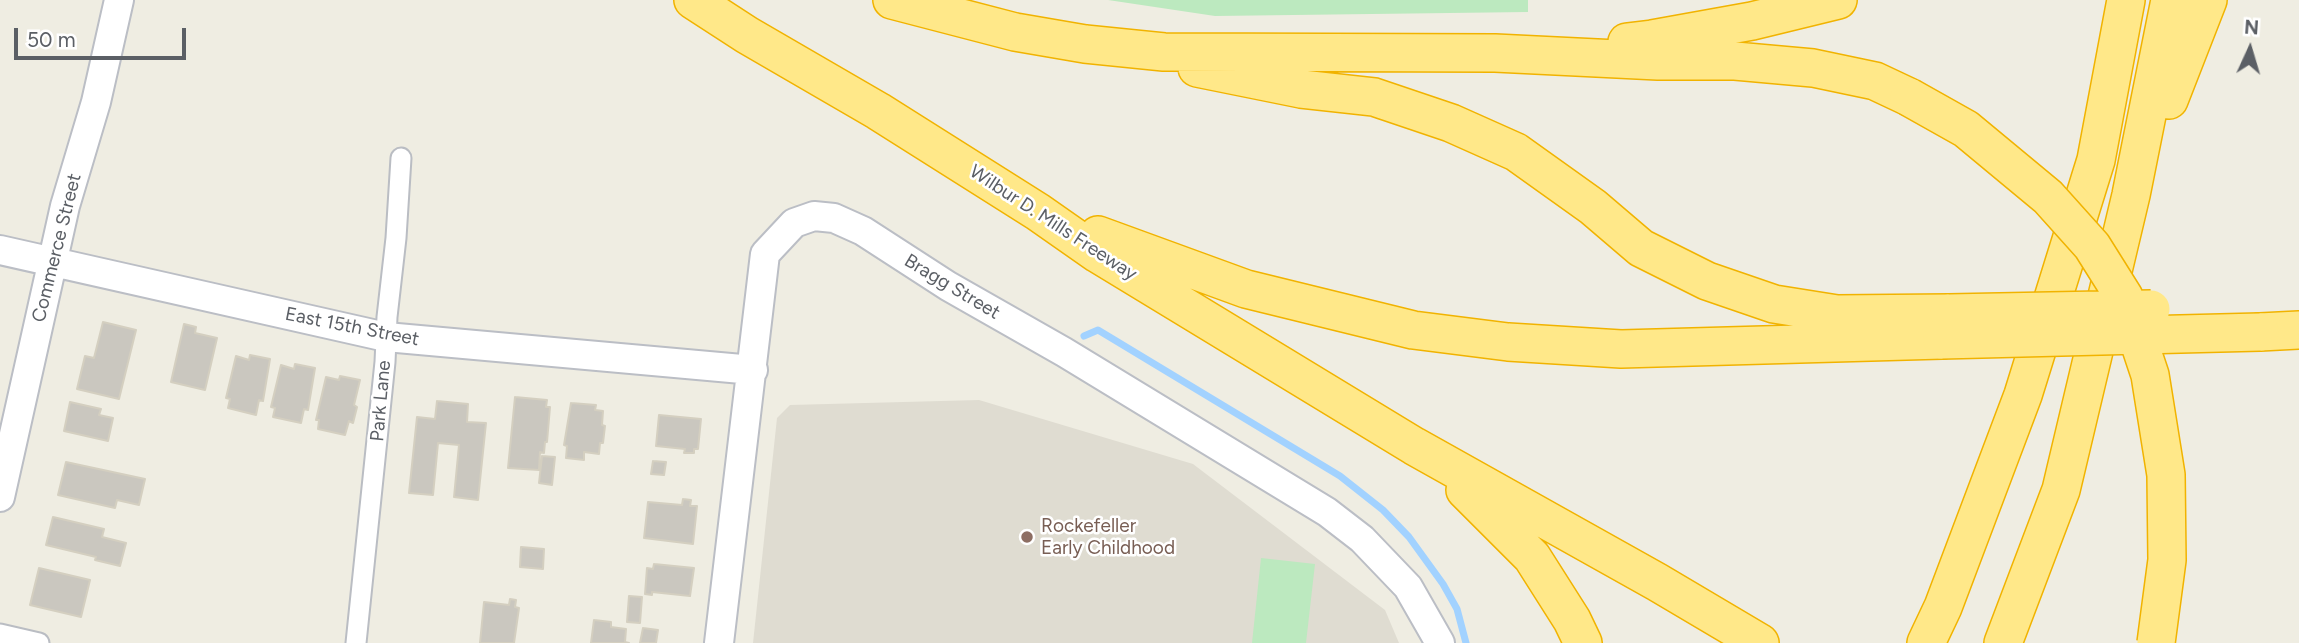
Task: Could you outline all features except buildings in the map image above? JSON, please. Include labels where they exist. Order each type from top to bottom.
[{"type":"highway","name":"Wilbur D. Mills Freeway","points":[[693,0],[747,35],[878,111],[1038,212],[1098,254],[1414,446]]},
{"type":"highway","points":[[892,0],[973,23],[1301,89],[1374,97],[1451,123],[1516,152],[1593,207],[1641,248],[1707,281],[1774,304],[1945,327]]},
{"type":"highway","points":[[1495,52],[1652,39],[1752,21],[1838,0]]},
{"type":"highway","points":[[2096,160],[2113,0]]},
{"type":"highway","points":[[1926,643],[2023,395],[2096,160],[2126,0]]},
{"type":"highway","points":[[2003,643],[2061,491],[2131,195],[2170,0]]},
{"type":"highway","points":[[2131,195],[2208,0]]},
{"type":"highway","points":[[1085,44],[1164,52],[1495,52],[1658,61],[1735,61],[1813,68],[1875,81],[1909,97],[1966,129],[2048,197],[2092,246],[2124,298],[2150,375],[2165,475],[2167,560],[2156,643]]},
{"type":"highway","points":[[1038,212],[1246,289],[1413,330],[1508,342],[1621,349],[1945,327],[2276,316],[2299,330]]},
{"type":"highway","points":[[1414,446],[1474,498],[1532,557],[1572,620],[1583,643]]},
{"type":"highway","points":[[1414,446],[1760,643]]},
{"type":"street","name":"Commerce Street","points":[[0,497],[65,206],[96,102],[119,0]]},
{"type":"street","name":"Park Lane","points":[[356,643],[378,442],[401,158]]},
{"type":"street","name":"Bragg Street","points":[[719,643],[765,254],[794,223],[814,216],[834,218],[863,231],[948,286],[1064,352],[1327,512],[1362,539],[1408,587],[1440,643]]},
{"type":"street","name":"East 15th Street","points":[[0,250],[386,337],[752,370]]},
{"type":"street","points":[[0,634],[39,643]]},
{"type":"shaded area","name":"Rockefeller Early Childhood","points":[[979,400],[1193,464],[1385,610],[1399,643],[753,643],[777,418],[790,405]]},
{"type":"green space","points":[[1108,0],[1528,0],[1528,12],[1215,16]]},
{"type":"green space","points":[[1261,558],[1315,564],[1306,643],[1252,643]]},
{"type":"waterway","points":[[1084,336],[1098,330],[1340,476],[1383,510],[1409,537],[1443,584],[1457,609],[1466,643]]},
{"type":"place","name":"Rockefeller Early Childhood","points":[[1027,537]]}]
